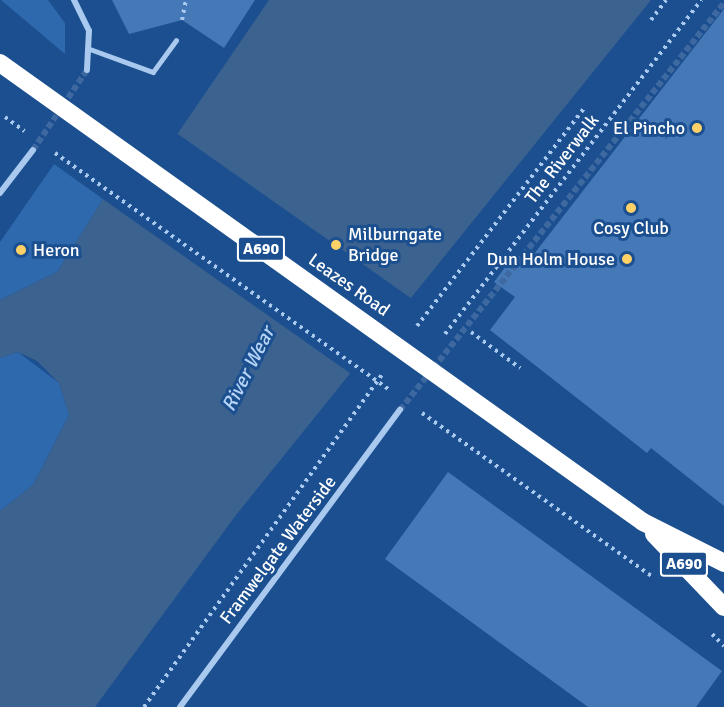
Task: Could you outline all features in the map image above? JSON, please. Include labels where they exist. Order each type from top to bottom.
[{"type":"highway","name":"Leazes Road","points":[[0,63],[643,522],[724,563]]},
{"type":"highway","name":"Leazes Road","points":[[643,522],[724,607]]},
{"type":"street","points":[[74,0],[82,11],[90,49],[87,70]]},
{"type":"street","points":[[0,75],[26,82]]},
{"type":"street","points":[[0,194],[33,150]]},
{"type":"street","name":"Framwelgate Waterside","points":[[180,707],[400,410]]},
{"type":"lane","points":[[90,49],[153,72],[176,40]]},
{"type":"path","points":[[182,20],[186,0]]},
{"type":"path","points":[[651,20],[666,0]]},
{"type":"path","name":"The Riverwalk","points":[[445,334],[701,0]]},
{"type":"path","points":[[414,330],[586,106]]},
{"type":"path","points":[[5,117],[34,138]]},
{"type":"path","points":[[44,145],[394,393]]},
{"type":"path","points":[[471,332],[520,368]]},
{"type":"path","points":[[144,707],[387,368]]},
{"type":"path","points":[[413,407],[609,544]]},
{"type":"shaded area","points":[[1,0],[48,0],[65,23],[65,54]]},
{"type":"shaded area","points":[[54,164],[103,199],[57,272],[0,300],[0,242]]},
{"type":"shaded area","points":[[18,352],[59,383],[69,415],[33,485],[0,511],[0,358]]},
{"type":"water","name":"River Wear","points":[[269,0],[651,0],[236,515],[95,707],[0,707],[0,511],[33,485],[69,415],[59,383],[37,361],[18,352],[0,358],[0,300],[57,272],[103,199],[178,133]]},
{"type":"pier","points":[[175,132],[415,301],[354,376],[100,197]]},
{"type":"building","points":[[112,0],[255,0],[224,48],[182,20],[129,34]]},
{"type":"building","name":"Dun Holm House","points":[[724,9],[724,506],[651,448],[647,453],[490,330],[515,297],[494,282],[515,254],[527,263]]},
{"type":"building","points":[[448,472],[722,671],[696,707],[588,707],[385,559]]},
{"type":"tunnel","points":[[400,410],[724,3]]},
{"type":"tunnel","points":[[33,150],[87,70]]},
{"type":"place","name":"El Pincho","points":[[697,128]]},
{"type":"place","name":"Cosy Club","points":[[631,208]]},
{"type":"place","name":"Milburngate Bridge","points":[[336,245]]},
{"type":"place","name":"Heron","points":[[21,250]]},
{"type":"place","name":"Dun Holm House","points":[[627,259]]}]
